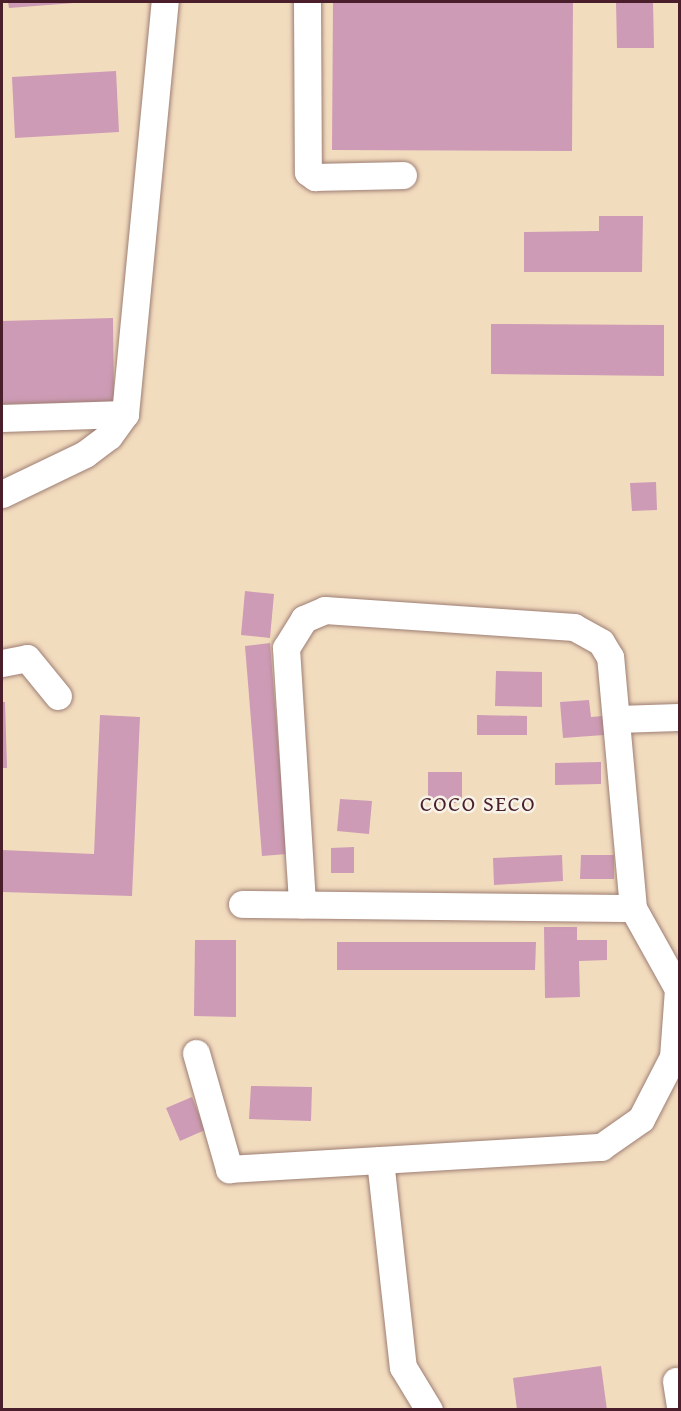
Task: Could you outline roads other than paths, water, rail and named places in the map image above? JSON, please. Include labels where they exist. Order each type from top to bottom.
[{"type":"lane","points":[[2,494],[85,454],[109,436],[125,414],[165,2]]},
{"type":"lane","points":[[307,2],[308,172],[315,177],[403,175]]},
{"type":"lane","points":[[2,418],[125,414]]},
{"type":"lane","points":[[196,1053],[229,1169],[602,1147],[641,1119],[673,1057],[679,989],[633,908],[610,657],[601,642],[574,627],[325,610],[304,619],[286,648],[302,905]]},
{"type":"lane","points":[[2,663],[27,658],[58,696]]},
{"type":"lane","points":[[616,719],[680,717]]},
{"type":"lane","points":[[242,904],[633,908]]},
{"type":"lane","points":[[380,1160],[403,1366],[429,1410]]},
{"type":"district","name":"COCO SECO","points":[[478,804]]}]
